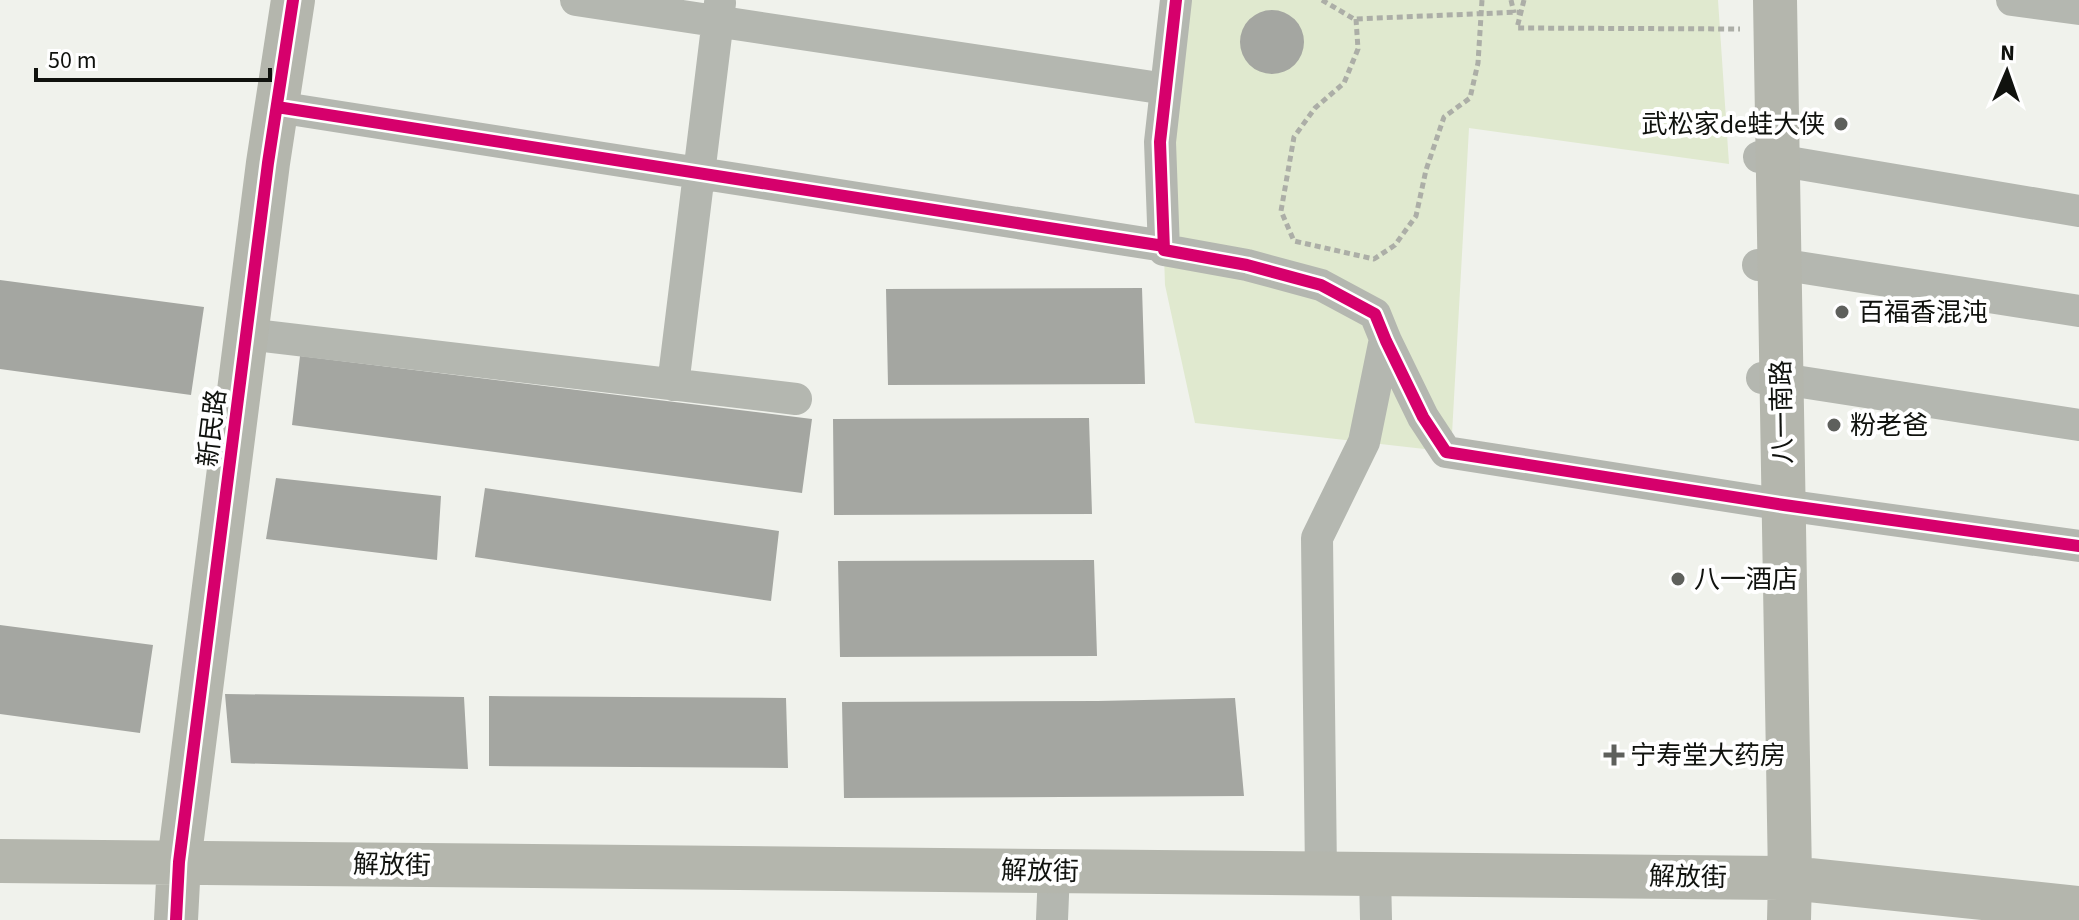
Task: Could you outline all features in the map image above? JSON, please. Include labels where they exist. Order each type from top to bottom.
[{"type":"main road","name":"新民路","points":[[178,890],[247,334],[293,0]]},
{"type":"main road","name":"八一南路","points":[[1761,10],[1769,265],[1777,900]]},
{"type":"main road","name":"解放街","points":[[0,861],[178,890],[1053,896],[1321,874],[1375,898],[1777,900],[2079,908]]},
{"type":"main road","points":[[0,887],[178,890]]},
{"type":"main road","points":[[1053,896],[1375,898]]},
{"type":"main road","points":[[1777,900],[2047,920]]},
{"type":"street","points":[[576,0],[719,11],[1166,89]]},
{"type":"street","points":[[1176,0],[1160,142],[1164,250],[1247,265],[1321,285],[1375,314],[1423,417],[1446,452],[1773,504],[2079,546]]},
{"type":"street","points":[[2012,0],[2079,9]]},
{"type":"street","points":[[673,385],[719,11]]},
{"type":"street","points":[[277,107],[1164,246]]},
{"type":"street","points":[[1767,158],[2079,211]]},
{"type":"street","points":[[1769,265],[2079,311]]},
{"type":"street","points":[[247,334],[796,399]]},
{"type":"street","points":[[1321,874],[1317,538],[1364,442],[1385,339]]},
{"type":"street","points":[[1771,378],[2079,425]]},
{"type":"path","points":[[1322,0],[1356,19],[1518,12]]},
{"type":"path","points":[[1356,19],[1358,49],[1344,83],[1315,108],[1294,137],[1281,211],[1294,241],[1374,259],[1395,245],[1416,216],[1426,170],[1444,117],[1470,98],[1478,63],[1482,0]]},
{"type":"path","points":[[1511,0],[1518,12]]},
{"type":"path","points":[[1524,0],[1518,12],[1517,28],[1761,10]]},
{"type":"green space","points":[[1174,0],[1718,0],[1729,164],[1469,128],[1451,452],[1195,423],[1165,285],[1160,134]]},
{"type":"building","points":[[1272,10],[1284,12],[1295,19],[1302,30],[1302,54],[1295,65],[1284,72],[1272,74],[1260,72],[1249,65],[1242,54],[1240,42],[1242,30],[1249,19],[1260,12]]},
{"type":"building","points":[[0,280],[204,307],[191,395],[0,369]]},
{"type":"building","points":[[1142,288],[1145,384],[888,385],[886,289]]},
{"type":"building","points":[[300,356],[812,419],[802,493],[292,425]]},
{"type":"building","points":[[1089,418],[1092,514],[834,515],[833,419]]},
{"type":"building","points":[[276,478],[441,496],[437,560],[266,539]]},
{"type":"building","points":[[485,488],[779,531],[771,601],[475,557]]},
{"type":"building","points":[[1094,560],[1097,656],[840,657],[838,561]]},
{"type":"building","points":[[0,625],[153,645],[140,733],[0,714]]},
{"type":"building","points":[[225,694],[464,697],[468,769],[231,763]]},
{"type":"building","points":[[489,696],[786,698],[788,768],[489,766]]},
{"type":"building","points":[[1235,698],[1244,796],[844,798],[842,702]]},
{"type":"cycle path","points":[[176,920],[179,862],[268,163],[293,0]]},
{"type":"cycle path","points":[[1176,0],[1160,142],[1164,250],[1247,265],[1321,285],[1375,314],[1423,417],[1446,452],[1784,505],[2079,546]]},
{"type":"cycle path","points":[[277,107],[1164,246]]},
{"type":"place","name":"武松家de蛙大侠","points":[[1841,124]]},
{"type":"place","name":"百福香混沌","points":[[1842,312]]},
{"type":"place","name":"粉老爸","points":[[1834,425]]},
{"type":"place","name":"八一酒店","points":[[1678,579]]},
{"type":"place","name":"宁寿堂大药房","points":[[1614,755]]}]
